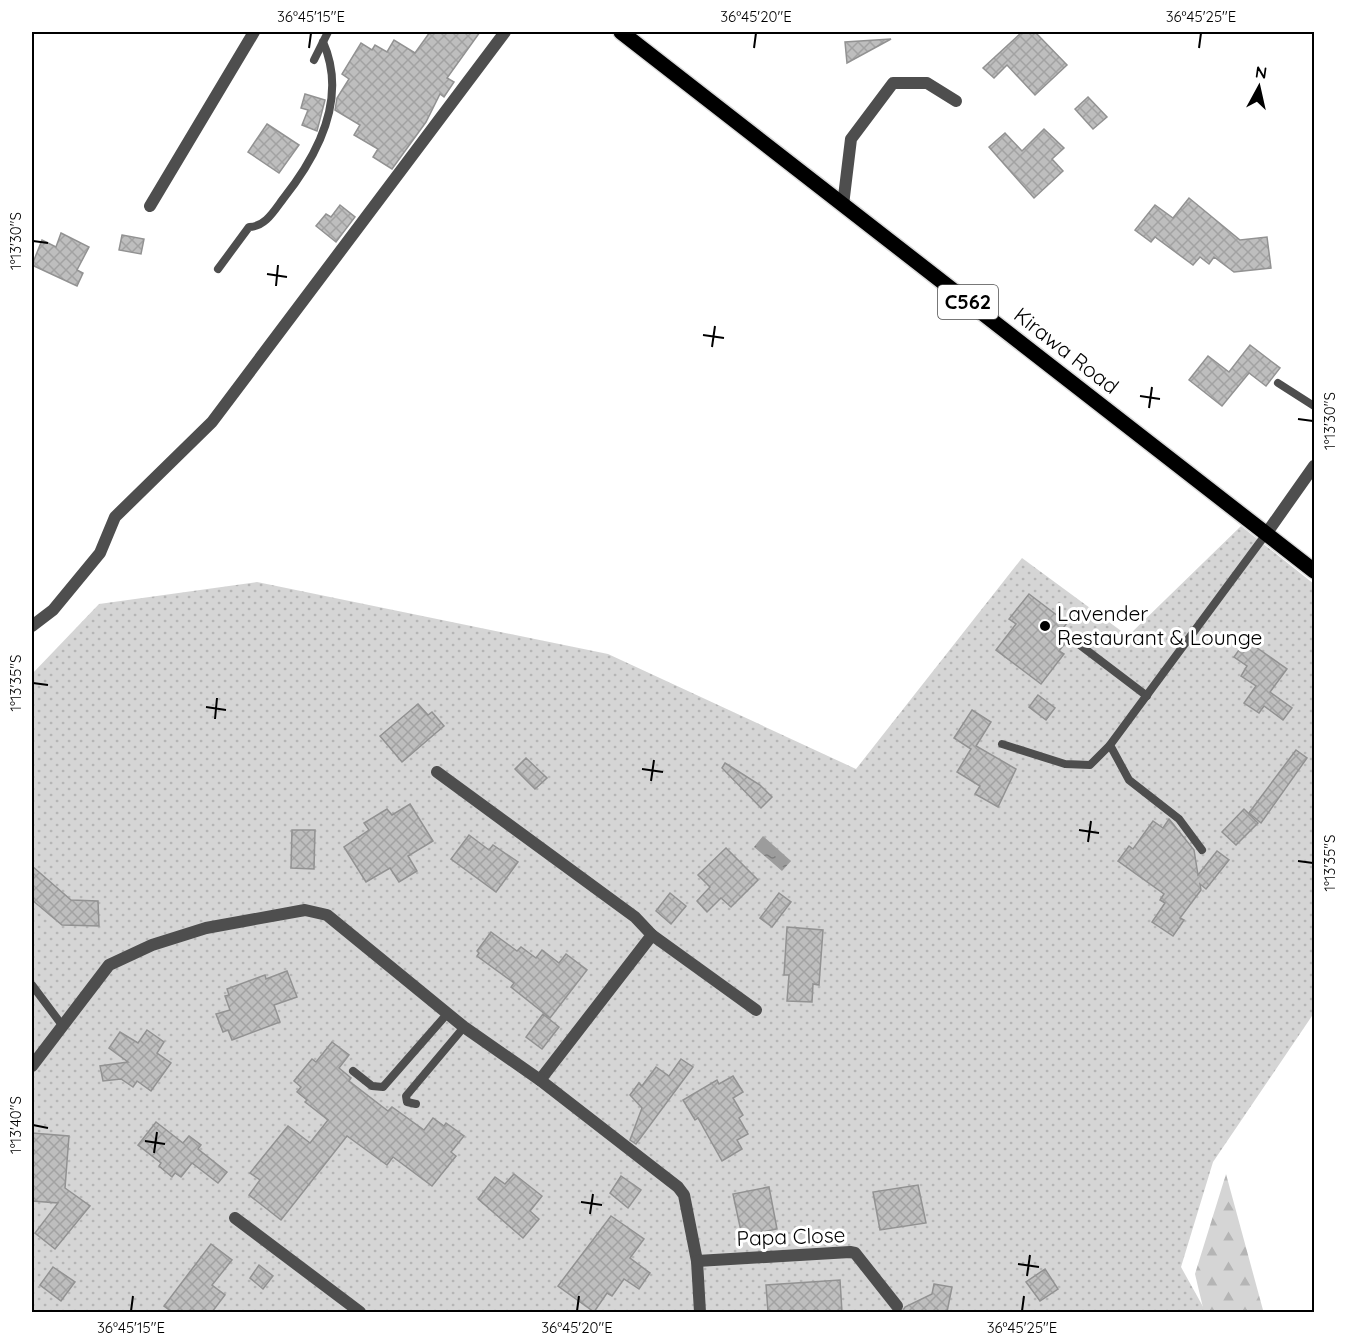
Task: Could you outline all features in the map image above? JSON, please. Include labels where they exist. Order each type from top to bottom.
[{"type":"main road","name":"Kirawa Road","points":[[621,32],[1314,571]]},
{"type":"street","points":[[150,206],[254,32]]},
{"type":"street","points":[[32,626],[53,610],[100,553],[116,517],[212,422],[505,32]]},
{"type":"street","points":[[843,205],[851,139],[893,83],[927,83],[956,101]]},
{"type":"street","points":[[1266,534],[1314,466]]},
{"type":"street","points":[[437,772],[635,917],[652,935],[756,1010]]},
{"type":"street","points":[[32,1066],[109,965],[152,945],[206,928],[305,910],[327,915],[447,1014],[540,1080],[678,1187],[684,1195],[698,1261],[700,1312]]},
{"type":"street","points":[[540,1080],[652,935]]},
{"type":"street","points":[[235,1218],[360,1312]]},
{"type":"street","name":"Papa Close","points":[[698,1261],[855,1253],[897,1306]]},
{"type":"lane","points":[[314,60],[328,32]]},
{"type":"lane","points":[[218,269],[249,227],[258,227],[276,209],[321,139],[333,85],[329,57],[323,42]]},
{"type":"lane","points":[[1278,383],[1314,405]]},
{"type":"lane","points":[[1002,744],[1065,764],[1090,765],[1110,745],[1266,534]]},
{"type":"lane","points":[[1068,636],[1146,696]]},
{"type":"lane","points":[[1110,745],[1128,780],[1179,819],[1202,850]]},
{"type":"lane","points":[[32,985],[62,1026]]},
{"type":"lane","points":[[353,1071],[372,1086],[383,1088],[447,1014]]},
{"type":"lane","points":[[416,1104],[407,1102],[406,1096],[464,1027]]},
{"type":"green space","points":[[1241,526],[1314,584],[1314,1013],[1213,1162],[1181,1267],[1206,1312],[32,1312],[32,674],[99,604],[257,582],[608,654],[856,769],[1022,558],[1128,636]]},
{"type":"green space","points":[[1226,1174],[1264,1312],[1204,1312],[1195,1274]]},
{"type":"water","points":[[763,836],[791,861],[782,871],[754,847]]},
{"type":"building","points":[[430,32],[480,32],[447,78],[454,82],[444,97],[440,94],[426,122],[392,169],[373,157],[378,149],[354,135],[360,125],[335,110],[337,98],[349,79],[342,74],[361,43],[372,50],[375,45],[387,52],[394,40],[415,53]]},
{"type":"building","points":[[1022,32],[1035,32],[1067,65],[1035,95],[1007,65],[994,78],[983,68]]},
{"type":"building","points":[[891,39],[847,63],[845,42]]},
{"type":"building","points":[[305,94],[325,100],[317,131],[302,125],[308,110],[301,108]]},
{"type":"building","points":[[1088,97],[1107,117],[1093,129],[1075,109]]},
{"type":"building","points":[[267,124],[299,145],[279,173],[248,152]]},
{"type":"building","points":[[1044,129],[1064,148],[1052,159],[1063,171],[1034,198],[989,147],[1005,133],[1022,151]]},
{"type":"building","points":[[1189,198],[1240,240],[1267,237],[1271,268],[1234,272],[1214,257],[1209,264],[1200,257],[1193,265],[1155,237],[1151,242],[1135,230],[1155,205],[1173,218]]},
{"type":"building","points":[[340,205],[355,217],[336,242],[316,226],[326,214],[331,217]]},
{"type":"building","points":[[61,233],[89,247],[77,270],[83,273],[77,286],[32,265],[42,240],[56,247]]},
{"type":"building","points":[[122,235],[144,239],[141,254],[119,250]]},
{"type":"building","points":[[1250,345],[1280,368],[1266,386],[1249,373],[1222,406],[1189,380],[1208,356],[1229,372]]},
{"type":"building","points":[[1029,594],[1067,623],[1058,635],[1066,642],[1059,651],[1064,654],[1041,684],[996,650],[1016,624],[1009,619]]},
{"type":"building","points":[[1246,640],[1287,669],[1270,692],[1292,708],[1283,720],[1264,706],[1259,713],[1244,703],[1256,686],[1241,676],[1247,666],[1234,657]]},
{"type":"building","points":[[1038,695],[1055,708],[1046,720],[1029,707]]},
{"type":"building","points":[[418,704],[428,715],[432,712],[444,726],[402,762],[380,736]]},
{"type":"building","points":[[972,710],[991,722],[976,746],[1016,769],[998,807],[975,794],[980,786],[957,772],[971,749],[954,738]]},
{"type":"building","points":[[1296,750],[1307,758],[1261,823],[1249,813]]},
{"type":"building","points":[[526,758],[547,778],[535,789],[515,769]]},
{"type":"building","points":[[725,763],[760,785],[772,797],[761,808],[722,768]]},
{"type":"building","points":[[410,804],[433,841],[408,856],[417,871],[399,882],[390,868],[366,882],[344,847],[369,830],[364,823],[387,809],[392,815]]},
{"type":"building","points":[[1244,809],[1258,823],[1236,845],[1222,832]]},
{"type":"building","points":[[1169,819],[1194,850],[1198,875],[1217,851],[1229,860],[1206,889],[1200,884],[1201,890],[1180,918],[1184,920],[1173,936],[1152,922],[1165,903],[1160,900],[1164,894],[1118,861],[1129,846],[1133,849],[1153,821],[1163,828]]},
{"type":"building","points":[[292,830],[315,830],[314,869],[291,868]]},
{"type":"building","points":[[469,835],[489,850],[493,845],[518,862],[496,892],[451,859]]},
{"type":"building","points":[[726,848],[758,880],[731,907],[721,898],[707,912],[697,901],[710,887],[698,875]]},
{"type":"building","points":[[32,866],[71,900],[98,901],[99,926],[62,925],[32,900]]},
{"type":"building","points":[[670,893],[686,906],[671,924],[656,911]]},
{"type":"building","points":[[779,893],[791,902],[772,927],[760,918]]},
{"type":"building","points":[[787,927],[823,930],[819,985],[813,984],[812,1002],[787,1001],[789,975],[784,975]]},
{"type":"building","points":[[491,932],[517,951],[521,947],[536,958],[542,950],[559,963],[566,954],[587,970],[550,1018],[511,987],[514,983],[477,956],[479,953],[477,951]]},
{"type":"building","points":[[287,971],[297,997],[274,1005],[280,1022],[232,1040],[228,1030],[223,1032],[216,1014],[230,1010],[225,996],[229,995],[227,989],[265,975],[266,979]]},
{"type":"building","points":[[543,1014],[559,1027],[542,1049],[526,1037]]},
{"type":"building","points":[[147,1030],[164,1042],[157,1053],[171,1063],[151,1091],[137,1081],[133,1087],[121,1079],[103,1081],[100,1066],[128,1062],[109,1048],[120,1032],[138,1043]]},
{"type":"building","points":[[332,1042],[349,1055],[339,1068],[351,1078],[349,1081],[388,1111],[392,1107],[424,1130],[433,1118],[444,1126],[446,1123],[464,1136],[451,1152],[456,1156],[432,1186],[393,1157],[387,1165],[347,1136],[281,1220],[249,1195],[260,1180],[250,1173],[288,1126],[310,1143],[328,1120],[305,1102],[307,1100],[297,1092],[301,1087],[294,1081],[312,1059],[316,1062]]},
{"type":"building","points":[[681,1059],[693,1067],[636,1144],[630,1140],[642,1108],[630,1095],[639,1083],[642,1086],[656,1067],[669,1076]]},
{"type":"building","points":[[733,1076],[743,1092],[733,1098],[743,1115],[739,1118],[748,1134],[737,1140],[742,1149],[722,1161],[698,1118],[695,1120],[683,1100],[717,1080],[719,1084]]},
{"type":"building","points":[[156,1122],[183,1143],[189,1136],[201,1145],[198,1149],[227,1172],[218,1183],[192,1163],[181,1177],[175,1173],[172,1177],[159,1166],[161,1163],[138,1145]]},
{"type":"building","points":[[32,1133],[69,1136],[65,1188],[90,1206],[55,1249],[35,1233],[58,1203],[32,1201]]},
{"type":"building","points":[[514,1174],[542,1196],[530,1211],[539,1219],[523,1238],[478,1199],[495,1177],[505,1184]]},
{"type":"building","points":[[621,1176],[641,1190],[628,1208],[610,1193]]},
{"type":"building","points":[[918,1185],[926,1223],[880,1230],[873,1192]]},
{"type":"building","points":[[769,1187],[777,1229],[742,1236],[733,1194]]},
{"type":"building","points":[[611,1216],[644,1239],[630,1258],[650,1273],[639,1289],[624,1279],[612,1296],[607,1293],[594,1312],[558,1286]]},
{"type":"building","points":[[211,1244],[232,1260],[212,1285],[225,1295],[212,1312],[172,1312],[164,1306]]},
{"type":"building","points":[[259,1265],[273,1276],[263,1289],[250,1278]]},
{"type":"building","points":[[53,1267],[75,1282],[61,1301],[40,1285]]},
{"type":"building","points":[[1045,1269],[1058,1289],[1040,1301],[1026,1282]]},
{"type":"building","points":[[840,1280],[842,1312],[768,1312],[766,1285]]},
{"type":"building","points":[[934,1284],[952,1287],[947,1312],[902,1312],[905,1307],[932,1294]]},
{"type":"place","name":"Lavender Restaurant & Lounge","points":[[1045,626]]}]
